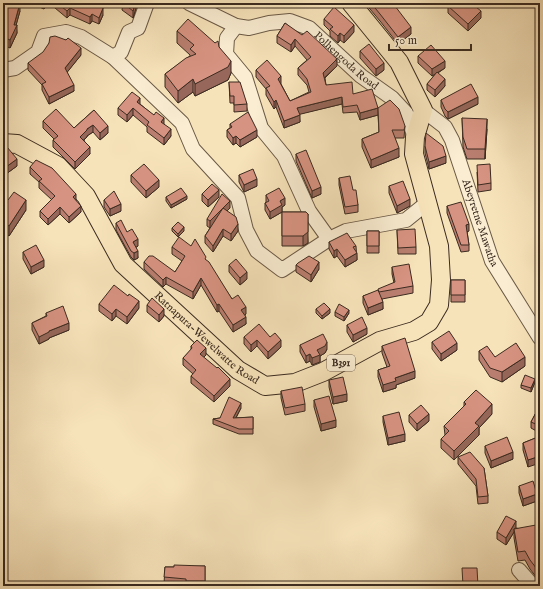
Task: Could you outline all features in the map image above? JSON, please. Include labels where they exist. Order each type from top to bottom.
[{"type":"main road","points":[[351,3],[399,62],[423,110]]},
{"type":"main road","name":"Ratnapura-Wewelwatte Road","points":[[3,143],[17,144],[58,166],[86,196],[123,264],[238,370],[265,386],[295,383],[322,372],[380,341],[414,331],[429,322],[439,305],[442,280],[439,246],[414,154],[416,136],[423,110]]},
{"type":"street","points":[[113,57],[121,52],[129,32],[138,28],[147,3]]},
{"type":"street","name":"Polhengoda Road","points":[[189,3],[236,26],[249,28],[269,23],[290,21],[309,28],[361,76],[392,98],[406,113],[416,136]]},
{"type":"street","points":[[236,26],[227,38],[226,54],[245,77],[261,128],[284,156],[309,211],[330,239]]},
{"type":"street","points":[[3,70],[15,68],[38,52],[44,36],[66,32],[81,37],[113,57],[182,123],[193,149],[238,198],[246,230],[257,251],[282,270],[330,239],[346,231],[406,220],[427,203]]},
{"type":"street","name":"Abeyretne Mawatha","points":[[423,110],[445,127],[452,140],[492,261],[540,338]]},
{"type":"street","points":[[519,570],[533,586]]},
{"type":"building","points":[[3,3],[20,3],[14,25],[17,25],[10,40],[3,37]]},
{"type":"building","points":[[57,3],[92,3],[103,8],[99,18],[92,14],[90,17],[70,8],[67,11]]},
{"type":"building","points":[[123,3],[135,3],[133,11]]},
{"type":"building","points":[[371,3],[392,3],[411,27],[398,37]]},
{"type":"building","points":[[451,3],[471,3],[481,11],[468,24],[448,6]]},
{"type":"building","points":[[334,7],[354,25],[344,36],[340,33],[338,36],[330,29],[333,27],[324,19]]},
{"type":"building","points":[[188,19],[215,43],[218,41],[219,47],[231,61],[228,67],[195,84],[193,79],[178,91],[165,74],[186,58],[196,54],[190,49],[194,45],[177,31]]},
{"type":"building","points":[[285,23],[302,35],[307,31],[337,59],[323,73],[326,85],[352,82],[353,94],[372,89],[378,108],[360,113],[357,105],[343,107],[342,97],[297,108],[300,115],[284,121],[276,100],[274,102],[266,88],[270,86],[256,70],[267,60],[281,76],[278,79],[290,101],[311,92],[307,79],[298,68],[311,57],[295,39],[291,45],[277,36]]},
{"type":"building","points":[[55,36],[66,40],[68,38],[81,48],[65,68],[74,85],[49,97],[42,84],[46,82],[28,63],[43,52],[49,43],[50,37]]},
{"type":"building","points":[[369,44],[384,63],[376,69],[360,51]]},
{"type":"building","points":[[431,45],[445,61],[432,69],[418,56]]},
{"type":"building","points":[[437,72],[445,79],[435,90],[427,84]]},
{"type":"building","points":[[229,82],[240,82],[247,104],[234,105],[234,96],[230,96]]},
{"type":"building","points":[[471,84],[478,97],[448,112],[441,100]]},
{"type":"building","points":[[132,92],[140,98],[137,102],[154,115],[156,112],[164,118],[161,122],[171,129],[164,138],[147,125],[149,122],[133,108],[127,115],[118,108]]},
{"type":"building","points":[[390,100],[399,109],[405,126],[404,130],[392,130],[399,148],[371,160],[362,139],[379,132],[378,108]]},
{"type":"building","points":[[56,109],[74,128],[94,110],[108,126],[100,133],[93,125],[87,129],[80,137],[90,147],[75,162],[53,140],[58,136],[43,121]]},
{"type":"building","points":[[248,112],[257,130],[240,140],[236,136],[233,138],[227,130],[232,127],[230,124]]},
{"type":"building","points":[[462,118],[487,119],[485,149],[467,149],[463,137]]},
{"type":"building","points":[[426,133],[443,146],[446,156],[429,162],[425,146]]},
{"type":"building","points":[[7,147],[17,159],[6,167],[3,163],[3,150]]},
{"type":"building","points":[[306,150],[321,187],[312,191],[296,154]]},
{"type":"building","points":[[36,160],[52,168],[76,194],[73,197],[81,206],[69,217],[60,207],[48,219],[40,211],[55,196],[39,181],[42,179],[30,167]]},
{"type":"building","points":[[144,164],[159,180],[146,191],[131,175]]},
{"type":"building","points":[[490,164],[491,183],[478,185],[477,165]]},
{"type":"building","points":[[253,169],[257,179],[244,185],[239,175]]},
{"type":"building","points":[[350,176],[353,190],[356,190],[358,205],[345,207],[339,178]]},
{"type":"building","points":[[403,181],[410,199],[397,206],[389,186]]},
{"type":"building","points":[[212,184],[219,190],[208,200],[202,194]]},
{"type":"building","points":[[181,188],[187,196],[171,205],[166,197]]},
{"type":"building","points":[[279,188],[285,198],[280,201],[282,205],[270,212],[265,203],[269,201],[266,195]]},
{"type":"building","points":[[114,191],[121,204],[110,209],[104,200]]},
{"type":"building","points":[[14,192],[26,200],[9,226],[3,222],[3,197],[8,200]]},
{"type":"building","points":[[222,194],[230,201],[210,221],[207,219]]},
{"type":"building","points":[[461,202],[469,224],[466,225],[469,245],[461,245],[447,206]]},
{"type":"building","points":[[223,208],[236,217],[238,224],[231,234],[223,229],[213,246],[205,236]]},
{"type":"building","points":[[282,212],[306,212],[308,214],[308,232],[303,236],[282,236]]},
{"type":"building","points":[[121,220],[127,232],[132,229],[138,239],[133,242],[138,251],[134,253],[131,251],[116,223]]},
{"type":"building","points":[[178,222],[184,227],[178,234],[172,228]]},
{"type":"building","points":[[415,229],[416,247],[398,248],[397,230]]},
{"type":"building","points":[[367,231],[379,231],[379,246],[367,246]]},
{"type":"building","points":[[347,233],[356,246],[353,247],[357,253],[345,260],[337,249],[334,251],[329,242]]},
{"type":"building","points":[[179,237],[191,246],[195,239],[206,257],[205,259],[209,262],[232,299],[238,295],[246,307],[241,310],[246,317],[233,325],[219,304],[217,305],[201,278],[193,292],[166,277],[163,280],[144,262],[149,256],[153,256],[175,272],[185,256],[172,247]]},
{"type":"building","points":[[36,245],[44,260],[31,267],[23,252]]},
{"type":"building","points":[[309,256],[319,262],[311,275],[296,265]]},
{"type":"building","points":[[236,259],[247,272],[240,278],[229,265]]},
{"type":"building","points":[[409,264],[413,286],[379,292],[378,289],[395,282],[392,267]]},
{"type":"building","points":[[451,280],[465,280],[465,295],[451,295]]},
{"type":"building","points":[[114,285],[128,296],[129,294],[139,301],[127,317],[116,309],[112,314],[99,304]]},
{"type":"building","points":[[378,290],[383,302],[368,308],[363,296]]},
{"type":"building","points":[[152,298],[164,309],[159,315],[147,305]]},
{"type":"building","points":[[324,303],[330,309],[322,316],[316,309]]},
{"type":"building","points":[[339,304],[349,310],[344,317],[335,312]]},
{"type":"building","points":[[63,306],[69,323],[49,331],[39,337],[32,323],[47,316],[46,313]]},
{"type":"building","points":[[362,317],[367,328],[353,335],[347,325]]},
{"type":"building","points":[[259,324],[270,337],[275,333],[281,340],[268,352],[257,340],[251,345],[244,337]]},
{"type":"building","points":[[449,331],[457,343],[441,354],[432,342]]},
{"type":"building","points":[[323,334],[327,342],[325,346],[317,350],[320,355],[312,358],[310,354],[306,356],[300,345]]},
{"type":"building","points":[[405,338],[415,371],[395,378],[396,381],[383,385],[378,370],[390,366],[382,346]]},
{"type":"building","points":[[197,340],[206,348],[200,354],[217,368],[218,367],[230,379],[214,396],[191,376],[196,370],[183,358]]},
{"type":"building","points":[[516,343],[525,357],[502,372],[490,368],[479,351],[487,346],[495,357]]},
{"type":"building","points":[[525,375],[535,379],[531,388],[521,385]]},
{"type":"building","points":[[343,377],[347,394],[333,397],[329,380]]},
{"type":"building","points":[[302,387],[305,404],[285,408],[281,391]]},
{"type":"building","points":[[476,390],[492,404],[475,423],[479,426],[454,451],[441,439],[449,431],[444,426],[466,404],[464,402]]},
{"type":"building","points":[[329,396],[336,420],[321,424],[314,400]]},
{"type":"building","points":[[229,397],[241,403],[233,418],[253,417],[253,429],[239,429],[213,419],[220,418]]},
{"type":"building","points":[[421,405],[429,414],[417,424],[409,415]]},
{"type":"building","points":[[540,405],[540,426],[531,422]]},
{"type":"building","points":[[399,412],[405,434],[388,438],[383,416]]},
{"type":"building","points":[[507,437],[513,452],[491,461],[485,446]]},
{"type":"building","points":[[538,437],[540,443],[540,456],[528,460],[523,443]]},
{"type":"building","points":[[470,452],[484,468],[488,496],[478,497],[476,479],[458,457]]},
{"type":"building","points":[[533,481],[537,494],[523,499],[519,486]]},
{"type":"building","points":[[506,516],[516,521],[506,538],[497,532]]},
{"type":"building","points":[[536,525],[537,532],[540,531],[540,573],[525,551],[518,552],[514,529]]},
{"type":"building","points":[[174,565],[205,566],[205,581],[186,581],[186,579],[164,577],[165,567],[174,567]]},
{"type":"building","points":[[462,568],[477,568],[478,586],[463,586]]}]
